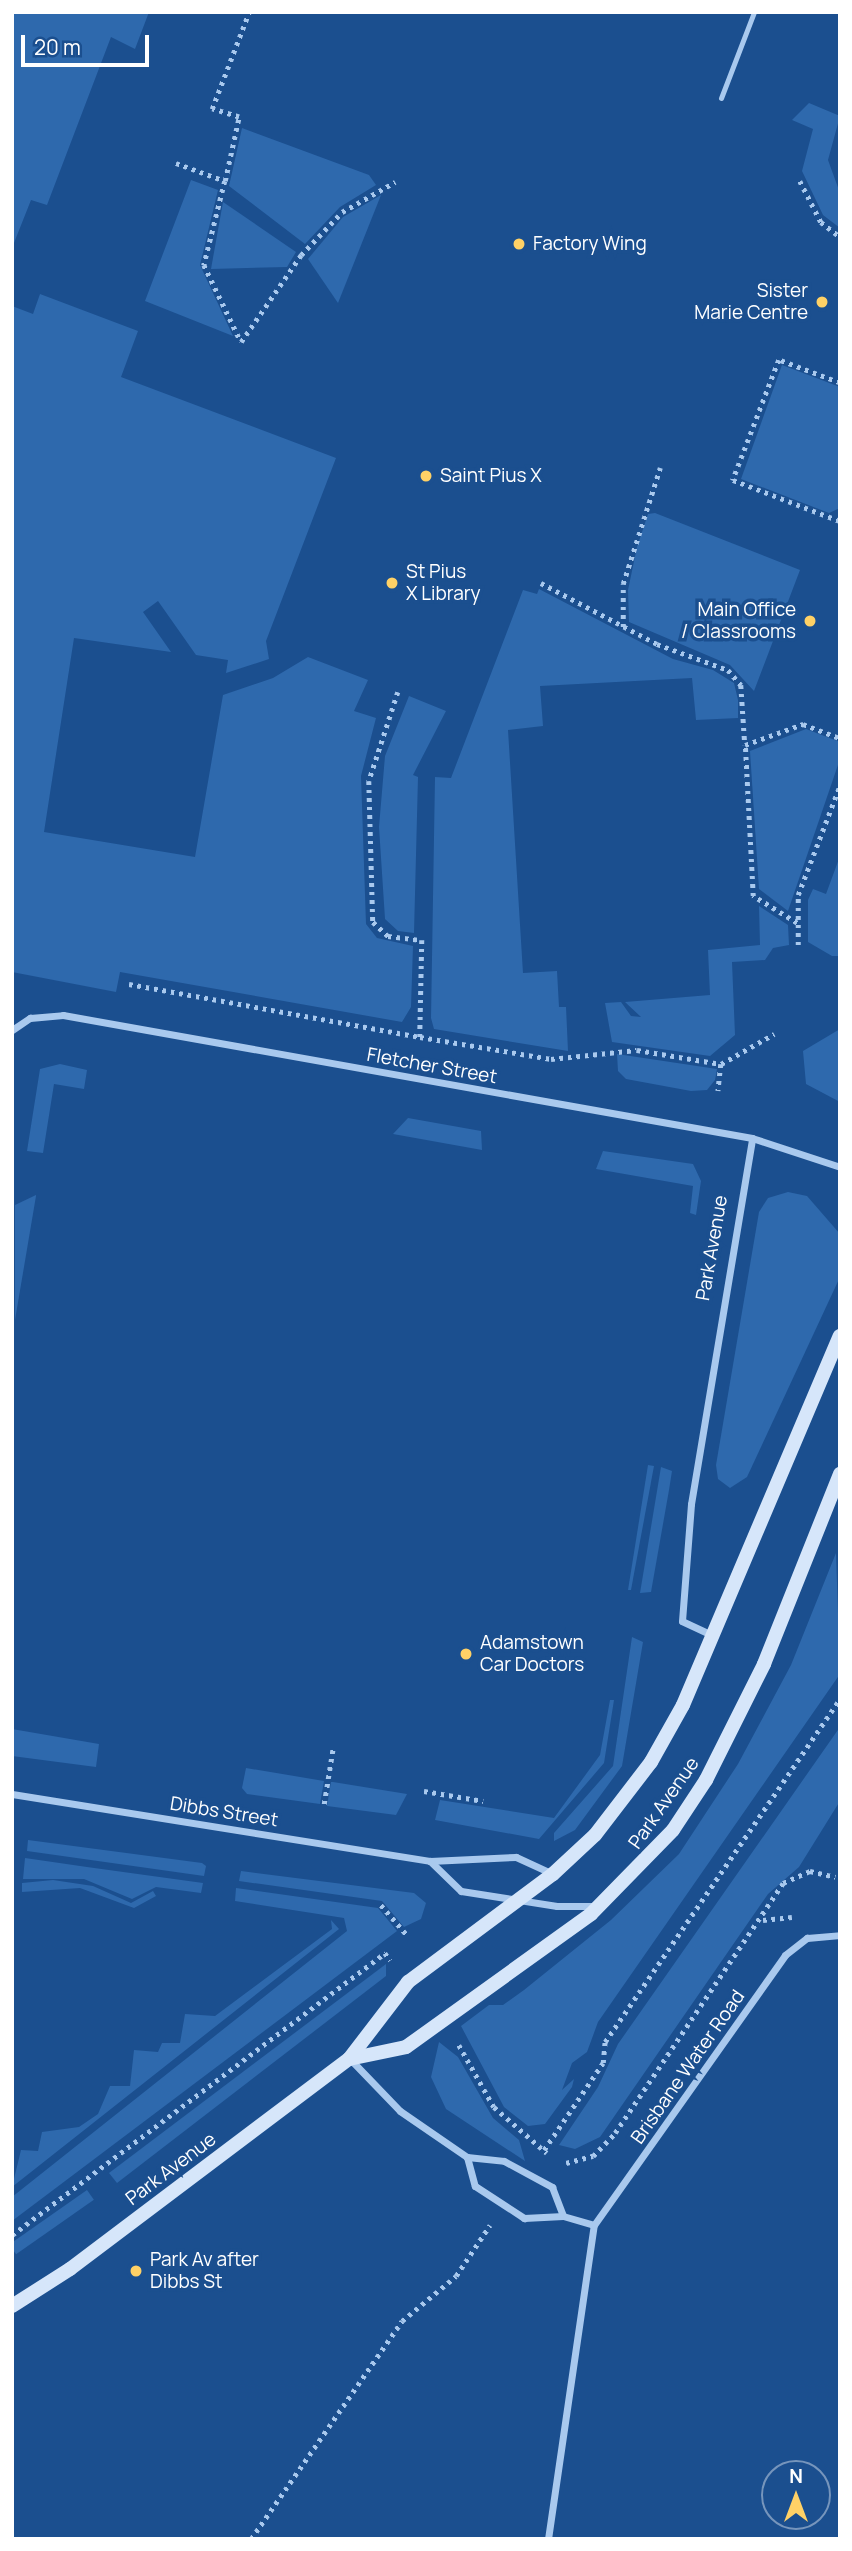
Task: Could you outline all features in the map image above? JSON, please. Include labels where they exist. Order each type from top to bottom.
[{"type":"main road","name":"Park Avenue","points":[[12,2306],[70,2269],[349,2059],[408,1982],[553,1874],[595,1835],[651,1762],[714,1637],[840,1336]]},
{"type":"main road","name":"Park Avenue","points":[[349,2059],[406,2047],[438,2020],[600,1906],[665,1840],[706,1780],[792,1598],[840,1474]]},
{"type":"street","name":"Fletcher Street","points":[[15,1027],[45,1014],[63,1015],[752,1138],[840,1167]]},
{"type":"street","name":"Park Avenue","points":[[714,1637],[682,1621],[695,1464],[752,1138]]},
{"type":"street","name":"Dibbs Street","points":[[12,1794],[430,1861],[516,1857],[553,1874]]},
{"type":"street","points":[[430,1861],[461,1891],[515,1901],[600,1906]]},
{"type":"street","name":"Brisbane Water Road","points":[[548,2539],[594,2225],[785,1955],[816,1937],[840,1935]]},
{"type":"street","points":[[349,2059],[400,2111],[467,2157],[504,2161],[552,2187],[563,2216]]},
{"type":"street","points":[[467,2157],[475,2186],[524,2218],[563,2216],[594,2225]]},
{"type":"lane","points":[[722,98],[754,12]]},
{"type":"path","points":[[249,12],[212,109],[239,117],[205,265],[241,342],[294,264],[342,212],[395,182]]},
{"type":"path","points":[[176,163],[225,181]]},
{"type":"path","points":[[800,181],[821,222],[840,237]]},
{"type":"path","points":[[840,383],[779,360],[733,480],[840,521]]},
{"type":"path","points":[[623,627],[623,584],[660,468]]},
{"type":"path","points":[[541,583],[623,627],[737,677],[745,745],[753,896],[797,923]]},
{"type":"path","points":[[398,692],[369,780],[373,922],[388,936],[422,940],[420,1037]]},
{"type":"path","points":[[745,745],[803,724],[840,738]]},
{"type":"path","points":[[798,945],[797,923],[803,881],[840,785]]},
{"type":"path","points":[[129,985],[551,1059],[637,1050],[721,1064],[774,1034]]},
{"type":"path","points":[[718,1091],[721,1064]]},
{"type":"path","points":[[527,2174],[603,2063],[605,2042],[840,1699]]},
{"type":"path","points":[[324,1804],[333,1748]]},
{"type":"path","points":[[424,1791],[483,1801]]},
{"type":"path","points":[[438,2020],[468,2057],[494,2107],[566,2164],[584,2161],[604,2147],[791,1877],[810,1871],[835,1877]]},
{"type":"path","points":[[381,1905],[407,1936]]},
{"type":"path","points":[[12,2235],[385,1953],[408,1982]]},
{"type":"path","points":[[251,2539],[402,2321],[456,2276],[505,2206]]},
{"type":"shaded area","points":[[12,12],[149,12],[135,49],[111,37],[47,205],[31,200],[12,248]]},
{"type":"shaded area","points":[[809,103],[840,116],[828,160],[840,193],[840,228],[823,215],[802,171],[813,129],[792,120]]},
{"type":"shaded area","points":[[242,128],[369,175],[376,185],[340,207],[305,244],[229,186]]},
{"type":"shaded area","points":[[191,180],[218,190],[200,265],[233,336],[145,301]]},
{"type":"shaded area","points":[[381,195],[338,303],[308,259],[343,217]]},
{"type":"shaded area","points":[[223,202],[296,252],[287,267],[211,269]]},
{"type":"shaded area","points":[[40,294],[138,331],[121,377],[336,458],[266,641],[269,659],[226,673],[228,660],[196,655],[158,601],[143,612],[171,652],[74,638],[44,832],[195,857],[223,695],[273,678],[308,657],[368,680],[354,711],[376,718],[361,776],[366,924],[377,938],[413,946],[411,1007],[402,1022],[120,972],[116,992],[12,972],[12,306],[33,314]]},
{"type":"shaded area","points":[[782,365],[840,387],[840,508],[829,513],[741,479]]},
{"type":"shaded area","points":[[655,513],[800,570],[754,691],[730,665],[629,622],[628,590],[637,547],[648,514]]},
{"type":"shaded area","points":[[539,589],[673,659],[713,670],[734,683],[738,700],[738,718],[696,720],[692,678],[540,686],[543,726],[508,730],[523,973],[557,971],[559,1007],[566,1007],[568,1051],[434,1029],[431,1018],[435,777],[451,778],[523,590],[537,594]]},
{"type":"shaded area","points":[[409,696],[446,711],[413,775],[418,777],[414,933],[398,931],[385,919],[379,827],[385,756]]},
{"type":"shaded area","points":[[806,729],[840,742],[840,759],[788,911],[759,889],[750,751]]},
{"type":"shaded area","points":[[840,856],[840,956],[832,956],[808,942],[808,900],[813,889],[826,894]]},
{"type":"shaded area","points":[[759,906],[788,925],[789,945],[773,948],[765,960],[732,962],[735,1035],[710,1056],[612,1042],[605,1003],[621,1002],[631,1016],[641,1017],[625,1002],[710,995],[708,950],[760,945]]},
{"type":"shaded area","points":[[840,1029],[840,1102],[806,1084],[803,1051]]},
{"type":"shaded area","points":[[617,1054],[717,1069],[715,1080],[707,1090],[691,1091],[626,1079],[618,1071]]},
{"type":"shaded area","points":[[60,1064],[87,1070],[84,1089],[54,1084],[43,1153],[27,1151],[40,1069]]},
{"type":"shaded area","points":[[408,1118],[481,1131],[482,1150],[393,1134]]},
{"type":"shaded area","points":[[603,1151],[693,1164],[701,1181],[696,1215],[690,1213],[693,1186],[596,1169]]},
{"type":"shaded area","points":[[788,1192],[807,1196],[840,1234],[840,1277],[747,1477],[730,1488],[718,1479],[716,1465],[759,1212],[768,1198]]},
{"type":"shaded area","points":[[36,1196],[15,1320],[15,1205]]},
{"type":"shaded area","points":[[648,1465],[654,1466],[631,1590],[628,1590]]},
{"type":"shaded area","points":[[661,1467],[672,1471],[669,1490],[651,1592],[640,1593]]},
{"type":"shaded area","points":[[836,1553],[840,1674],[598,2022],[587,2052],[572,2063],[562,2090],[574,2079],[572,2087],[545,2124],[528,2126],[504,2107],[461,2026],[489,2005],[503,2005],[524,1990],[611,1920],[679,1854],[738,1764],[791,1665]]},
{"type":"shaded area","points":[[632,1637],[643,1642],[622,1766],[575,1830],[554,1841],[554,1833],[613,1766]]},
{"type":"shaded area","points":[[610,1700],[614,1700],[604,1763],[539,1839],[435,1820],[440,1800],[554,1818],[600,1755]]},
{"type":"shaded area","points":[[840,1727],[840,1801],[799,1867],[768,1894],[600,2137],[575,2149],[559,2145],[598,2087],[618,2044]]},
{"type":"shaded area","points":[[12,1729],[99,1744],[96,1767],[12,1756]]},
{"type":"shaded area","points":[[246,1768],[324,1781],[320,1804],[247,1794],[242,1788]]},
{"type":"shaded area","points":[[331,1782],[407,1794],[396,1815],[327,1806]]},
{"type":"shaded area","points":[[28,1840],[202,1863],[206,1866],[204,1876],[27,1851]]},
{"type":"shaded area","points":[[25,1858],[203,1883],[201,1893],[156,1887],[132,1899],[84,1879],[23,1879]]},
{"type":"shaded area","points":[[241,1871],[414,1893],[426,1903],[421,1919],[404,1927],[382,1901],[239,1881]]},
{"type":"shaded area","points":[[53,1880],[93,1886],[131,1903],[153,1891],[156,1896],[134,1908],[80,1888],[22,1892],[22,1883]]},
{"type":"shaded area","points":[[236,1888],[378,1908],[397,1931],[12,2221],[12,2197],[347,1931],[344,1918],[235,1901]]},
{"type":"shaded area","points":[[331,1920],[339,1929],[12,2187],[21,2150],[38,2151],[42,2132],[79,2127],[98,2114],[110,2086],[130,2086],[134,2050],[158,2052],[162,2043],[180,2043],[185,2014],[215,2016],[332,1929]]},
{"type":"shaded area","points":[[386,1964],[386,1976],[117,2183],[109,2173]]},
{"type":"shaded area","points":[[439,2042],[458,2057],[493,2118],[519,2140],[525,2161],[446,2109],[431,2077]]},
{"type":"shaded area","points":[[87,2190],[94,2200],[16,2254],[12,2243]]},
{"type":"place","name":"Factory Wing","points":[[519,244]]},
{"type":"place","name":"Sister Marie Centre","points":[[822,302]]},
{"type":"place","name":"Saint Pius X","points":[[426,476]]},
{"type":"place","name":"St Pius X Library","points":[[392,583]]},
{"type":"place","name":"Main Office / Classrooms","points":[[810,621]]},
{"type":"place","name":"Adamstown Car Doctors","points":[[466,1654]]},
{"type":"place","name":"Park Av after Dibbs St","points":[[136,2271]]}]
